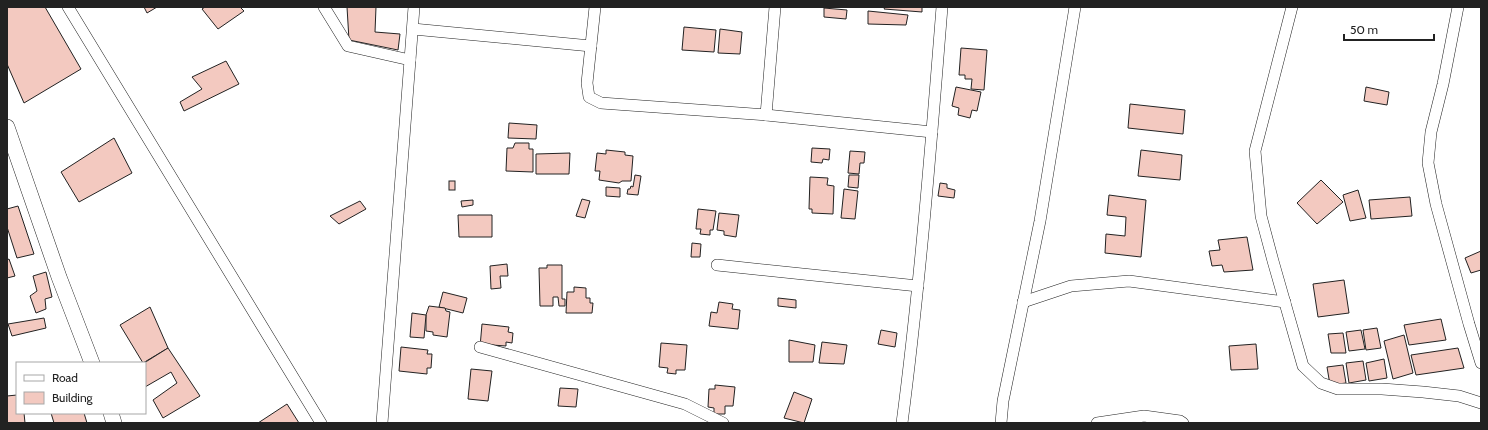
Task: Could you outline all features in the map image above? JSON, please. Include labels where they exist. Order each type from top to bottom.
[{"type":"main road","points":[[7,127],[59,277],[92,362]]},
{"type":"street","points":[[68,7],[321,423]]},
{"type":"street","points":[[324,7],[348,46],[410,60]]},
{"type":"street","points":[[382,423],[414,7]]},
{"type":"street","points":[[595,7],[587,82],[589,97],[601,103],[766,115],[932,132]]},
{"type":"street","points":[[766,115],[775,7]]},
{"type":"street","points":[[902,423],[918,286],[942,7]]},
{"type":"street","points":[[1001,423],[1003,401],[1040,220],[1075,7]]},
{"type":"street","points":[[1292,7],[1256,151],[1261,216],[1303,366],[1321,383],[1338,389],[1382,389],[1459,396],[1481,404]]},
{"type":"street","points":[[1458,7],[1431,132],[1428,162],[1436,204],[1481,363]]},
{"type":"street","points":[[412,29],[591,46]]},
{"type":"street","points":[[717,265],[918,286]]},
{"type":"street","points":[[1024,302],[1071,286],[1129,281],[1285,302]]},
{"type":"street","points":[[480,347],[685,404],[723,423]]},
{"type":"street","points":[[1097,423],[1144,416],[1180,421],[1183,423]]},
{"type":"building","points":[[7,7],[45,7],[81,69],[24,103],[7,64]]},
{"type":"building","points":[[144,7],[157,7],[147,13]]},
{"type":"building","points":[[205,7],[240,7],[244,11],[218,29],[202,9]]},
{"type":"building","points":[[347,7],[376,7],[375,32],[400,34],[398,50],[349,40]]},
{"type":"building","points":[[885,7],[922,7],[922,12],[884,9]]},
{"type":"building","points":[[824,8],[847,10],[846,19],[824,17]]},
{"type":"building","points":[[868,11],[908,15],[906,25],[868,24]]},
{"type":"building","points":[[684,27],[716,30],[714,52],[682,50]]},
{"type":"building","points":[[720,29],[742,32],[740,54],[718,53]]},
{"type":"building","points":[[961,48],[987,50],[984,90],[971,89],[972,79],[965,79],[965,75],[959,75]]},
{"type":"building","points":[[226,61],[239,84],[184,111],[180,102],[202,89],[192,77]]},
{"type":"building","points":[[956,87],[981,92],[977,111],[972,110],[970,118],[958,115],[959,108],[952,106]]},
{"type":"building","points":[[1366,87],[1389,92],[1387,105],[1364,101]]},
{"type":"building","points":[[1130,104],[1185,110],[1183,134],[1128,128]]},
{"type":"building","points":[[509,123],[537,125],[536,139],[508,138]]},
{"type":"building","points":[[114,138],[132,173],[79,202],[61,172]]},
{"type":"building","points":[[515,143],[529,143],[529,149],[533,149],[533,172],[506,171],[507,148],[513,148]]},
{"type":"building","points":[[812,148],[830,149],[829,160],[823,159],[822,163],[811,162]]},
{"type":"building","points":[[606,150],[625,152],[625,155],[633,156],[631,181],[622,181],[619,183],[599,180],[600,171],[595,171],[597,153],[606,154]]},
{"type":"building","points":[[1141,150],[1182,155],[1180,180],[1138,176]]},
{"type":"building","points":[[850,151],[865,152],[864,163],[860,163],[859,174],[848,173]]},
{"type":"building","points":[[570,153],[569,174],[536,174],[536,154]]},
{"type":"building","points":[[635,175],[641,176],[638,195],[627,194],[628,189],[630,189],[631,186],[633,187]]},
{"type":"building","points":[[849,175],[859,175],[858,188],[848,187]]},
{"type":"building","points":[[810,177],[828,178],[827,185],[834,186],[833,214],[812,213],[812,209],[809,209]]},
{"type":"building","points":[[1321,180],[1343,202],[1317,224],[1297,203]]},
{"type":"building","points":[[449,181],[455,181],[455,190],[449,190]]},
{"type":"building","points":[[940,183],[947,184],[947,188],[955,190],[954,198],[938,196]]},
{"type":"building","points":[[606,187],[620,188],[620,197],[606,196]]},
{"type":"building","points":[[844,189],[858,191],[855,219],[841,218]]},
{"type":"building","points":[[1358,190],[1366,218],[1350,221],[1343,195]]},
{"type":"building","points":[[1109,195],[1146,200],[1141,257],[1105,253],[1106,234],[1125,236],[1126,217],[1107,215]]},
{"type":"building","points":[[1410,197],[1412,216],[1371,219],[1369,200]]},
{"type":"building","points":[[582,199],[590,201],[585,218],[576,216]]},
{"type":"building","points":[[473,200],[473,205],[462,207],[461,201]]},
{"type":"building","points":[[360,201],[366,209],[339,224],[330,216]]},
{"type":"building","points":[[18,206],[34,254],[17,258],[7,227],[7,209]]},
{"type":"building","points":[[698,209],[716,211],[713,230],[710,230],[710,235],[700,234],[701,229],[696,229]]},
{"type":"building","points":[[719,213],[739,215],[736,237],[724,235],[724,231],[717,230]]},
{"type":"building","points":[[458,215],[492,215],[492,237],[459,237]]},
{"type":"building","points":[[1247,237],[1253,270],[1224,272],[1222,265],[1212,266],[1209,251],[1220,250],[1218,240]]},
{"type":"building","points":[[692,243],[701,244],[700,257],[691,257]]},
{"type":"building","points":[[1481,251],[1481,270],[1471,273],[1465,258]]},
{"type":"building","points":[[9,259],[15,276],[7,278],[7,260]]},
{"type":"building","points":[[507,264],[508,276],[500,276],[501,288],[491,289],[490,266]]},
{"type":"building","points":[[547,265],[562,265],[562,299],[565,299],[565,306],[559,306],[558,297],[553,297],[553,306],[540,306],[539,268],[547,268]]},
{"type":"building","points":[[46,272],[52,297],[45,299],[46,309],[36,313],[30,296],[37,291],[33,276]]},
{"type":"building","points":[[1344,280],[1349,313],[1318,317],[1313,284]]},
{"type":"building","points":[[574,287],[586,288],[586,298],[590,298],[590,303],[593,303],[592,313],[566,313],[567,292],[574,292]]},
{"type":"building","points":[[443,292],[467,298],[463,313],[439,307]]},
{"type":"building","points":[[778,298],[796,300],[796,308],[778,306]]},
{"type":"building","points":[[719,302],[733,304],[732,309],[740,310],[738,329],[709,326],[711,312],[717,313]]},
{"type":"building","points":[[429,306],[445,308],[446,311],[450,312],[447,337],[433,335],[433,332],[426,331],[426,315]]},
{"type":"building","points":[[150,307],[168,348],[142,362],[120,325]]},
{"type":"building","points":[[412,313],[426,315],[424,338],[410,337]]},
{"type":"building","points":[[44,318],[46,328],[12,336],[8,324]]},
{"type":"building","points":[[1441,319],[1446,340],[1409,345],[1404,325]]},
{"type":"building","points":[[482,324],[509,327],[508,332],[513,333],[512,343],[506,342],[506,346],[492,345],[480,347]]},
{"type":"building","points":[[1377,328],[1381,348],[1366,350],[1363,330]]},
{"type":"building","points":[[881,330],[897,333],[895,347],[878,344]]},
{"type":"building","points":[[1361,330],[1365,349],[1349,351],[1346,332]]},
{"type":"building","points":[[1343,333],[1346,353],[1331,353],[1328,334]]},
{"type":"building","points":[[1404,335],[1413,373],[1393,379],[1384,341]]},
{"type":"building","points":[[789,340],[815,345],[813,362],[789,362]]},
{"type":"building","points":[[822,342],[847,345],[844,364],[819,363]]},
{"type":"building","points":[[661,343],[687,345],[685,370],[676,370],[676,374],[667,373],[668,368],[659,367]]},
{"type":"building","points":[[1256,344],[1258,369],[1231,370],[1229,346]]},
{"type":"building","points":[[401,347],[428,350],[427,354],[432,354],[431,368],[427,368],[427,374],[399,371]]},
{"type":"building","points":[[168,348],[200,396],[163,418],[153,400],[177,383],[171,372],[146,386],[146,362]]},
{"type":"building","points":[[1458,348],[1464,368],[1416,375],[1411,355]]},
{"type":"building","points":[[1384,359],[1387,378],[1369,381],[1366,363]]},
{"type":"building","points":[[1363,361],[1366,380],[1349,383],[1346,363]]},
{"type":"building","points":[[1343,365],[1346,383],[1330,385],[1327,367]]},
{"type":"building","points":[[471,369],[492,371],[488,401],[468,399]]},
{"type":"building","points":[[715,385],[735,387],[733,406],[725,406],[725,414],[714,414],[714,408],[708,407],[709,389],[715,389]]},
{"type":"building","points":[[560,388],[578,389],[576,407],[558,406]]},
{"type":"building","points":[[794,392],[812,399],[804,423],[784,418]]},
{"type":"building","points":[[16,395],[16,414],[24,414],[25,423],[7,423],[7,396]]},
{"type":"building","points":[[287,404],[299,423],[258,423]]},
{"type":"building","points":[[51,414],[84,414],[87,423],[54,423]]}]
